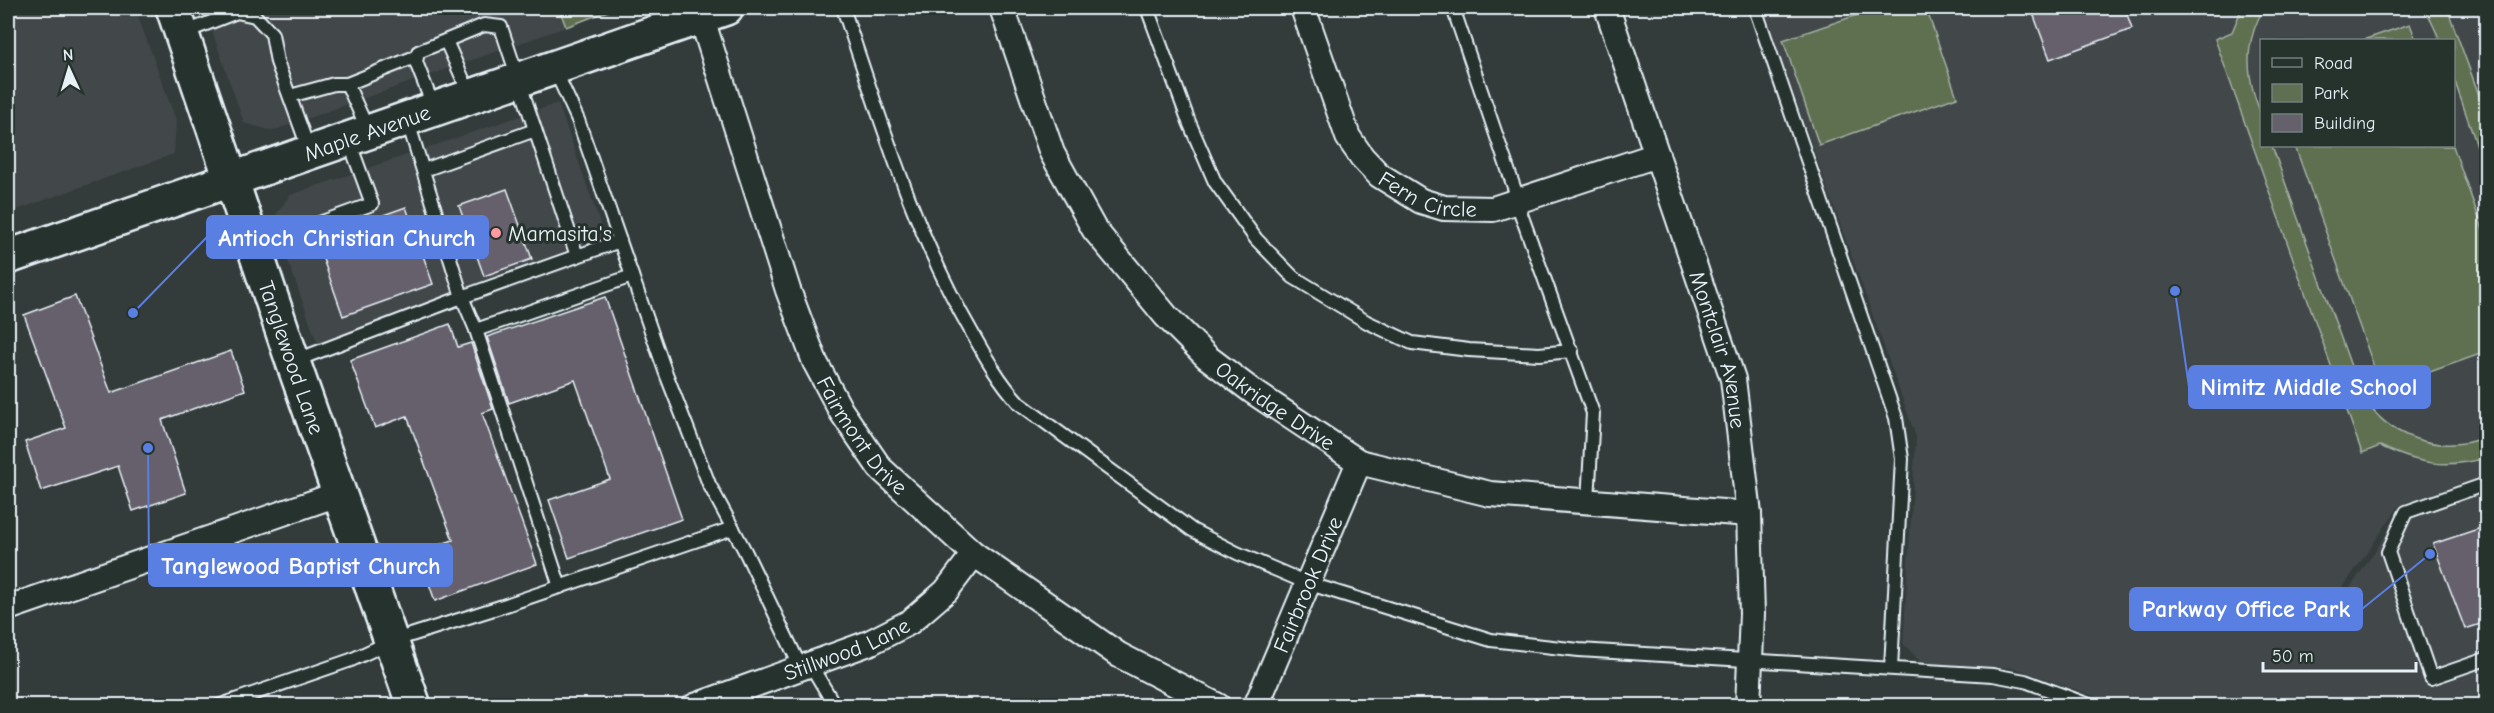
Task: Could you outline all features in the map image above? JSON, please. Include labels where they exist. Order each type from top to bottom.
[{"type":"main road","name":"Maple Avenue","points":[[8,257],[713,12]]},
{"type":"main road","name":"Tanglewood Lane","points":[[179,15],[293,362],[414,705]]},
{"type":"street","name":"Oakridge Drive","points":[[1002,8],[1052,153],[1094,229],[1128,274],[1207,357],[1252,392],[1359,462],[1490,494],[1749,514]]},
{"type":"street","name":"Fern Circle","points":[[1303,8],[1348,137],[1362,158],[1379,175],[1421,201],[1444,208],[1493,209],[1658,155]]},
{"type":"street","name":"Montclair Avenue","points":[[1607,8],[1733,379],[1749,514],[1749,705]]},
{"type":"street","name":"Fairmont Drive","points":[[713,12],[788,290],[815,362],[840,411],[880,468],[974,554],[1119,655],[1218,705]]},
{"type":"street","name":"Fairbrook Drive","points":[[1256,705],[1359,462]]},
{"type":"street","points":[[8,608],[341,493]]},
{"type":"street","name":"Stillwood Lane","points":[[695,705],[869,643],[910,622],[946,591],[974,554]]},
{"type":"lane","points":[[843,8],[900,176],[933,259],[1001,383],[1018,403],[1192,530],[1237,553],[1307,583],[1491,640],[1579,650],[2007,677],[2025,681],[2092,705]]},
{"type":"lane","points":[[1147,8],[1189,122],[1215,182],[1256,239],[1293,277],[1367,322],[1412,343],[1469,350],[1539,354],[1572,351]]},
{"type":"lane","points":[[1453,8],[1518,202],[1593,413],[1588,501]]},
{"type":"lane","points":[[1755,8],[1896,418],[1902,459],[1891,668]]},
{"type":"lane","points":[[179,15],[237,12],[255,16],[272,34],[277,62],[310,152]]},
{"type":"lane","points":[[290,96],[334,84],[347,84],[484,26],[501,27],[578,256]]},
{"type":"lane","points":[[446,41],[470,96]]},
{"type":"lane","points":[[415,57],[424,171],[462,297],[476,330],[560,587]]},
{"type":"lane","points":[[554,67],[578,120],[665,372],[709,484],[806,666],[835,705]]},
{"type":"lane","points":[[256,246],[372,204],[347,84]]},
{"type":"lane","points":[[424,171],[534,130]]},
{"type":"lane","points":[[293,362],[462,297],[620,241]]},
{"type":"lane","points":[[476,330],[632,276]]},
{"type":"lane","points":[[2487,484],[2406,512],[2388,552],[2431,678],[2487,659]]},
{"type":"lane","points":[[218,705],[351,660],[392,641],[733,528]]},
{"type":"shaded area","points":[[8,8],[135,8],[176,120],[174,154],[8,213]]},
{"type":"shaded area","points":[[204,8],[559,8],[566,27],[272,131],[244,123]]},
{"type":"shaded area","points":[[1763,8],[2486,8],[2486,476],[2399,506],[2335,599],[2338,606],[2401,512],[2486,481],[2486,705],[2120,705],[2014,668],[1921,663],[1903,643],[1916,437]]},
{"type":"shaded area","points":[[558,103],[611,254],[322,356],[273,219],[290,195]]},
{"type":"green space","points":[[559,8],[616,8],[566,27]]},
{"type":"green space","points":[[1878,8],[1926,8],[1957,97],[1819,145],[1783,40]]},
{"type":"green space","points":[[2242,8],[2264,8],[2251,39],[2249,60],[2251,82],[2260,111],[2260,147],[2272,147],[2361,394],[2385,422],[2416,439],[2450,444],[2486,437],[2486,458],[2457,463],[2432,463],[2407,457],[2380,446],[2362,453],[2215,39],[2232,32]]},
{"type":"green space","points":[[2425,8],[2447,8],[2486,114],[2486,172],[2455,82],[2455,39],[2440,39]]},
{"type":"green space","points":[[2410,24],[2416,39],[2366,39]]},
{"type":"green space","points":[[2295,147],[2453,147],[2486,238],[2486,352],[2382,389]]},
{"type":"building","points":[[2031,8],[2125,8],[2132,29],[2050,59]]},
{"type":"building","name":"Mamasita's","points":[[507,189],[532,259],[484,276],[459,206]]},
{"type":"building","points":[[406,207],[433,284],[343,316],[316,239]]},
{"type":"building","points":[[75,296],[111,393],[231,351],[245,390],[162,420],[186,493],[133,511],[118,466],[41,491],[25,442],[66,428],[24,315]]},
{"type":"building","points":[[605,297],[682,519],[569,558],[549,500],[610,479],[575,380],[509,403],[487,337]]},
{"type":"building","points":[[450,324],[458,347],[471,343],[493,409],[482,413],[537,564],[435,601],[418,552],[453,540],[407,416],[375,428],[350,360]]},
{"type":"building","points":[[2487,526],[2487,622],[2465,629],[2433,544]]},
{"type":"place","name":"Mamasita's","points":[[496,233]]},
{"type":"place","name":"Nimitz Middle School","points":[[2175,291]]},
{"type":"place","name":"Antioch Christian Church","points":[[133,313]]},
{"type":"place","name":"Tanglewood Baptist Church","points":[[148,448]]},
{"type":"place","name":"Parkway Office Park","points":[[2430,554]]}]
